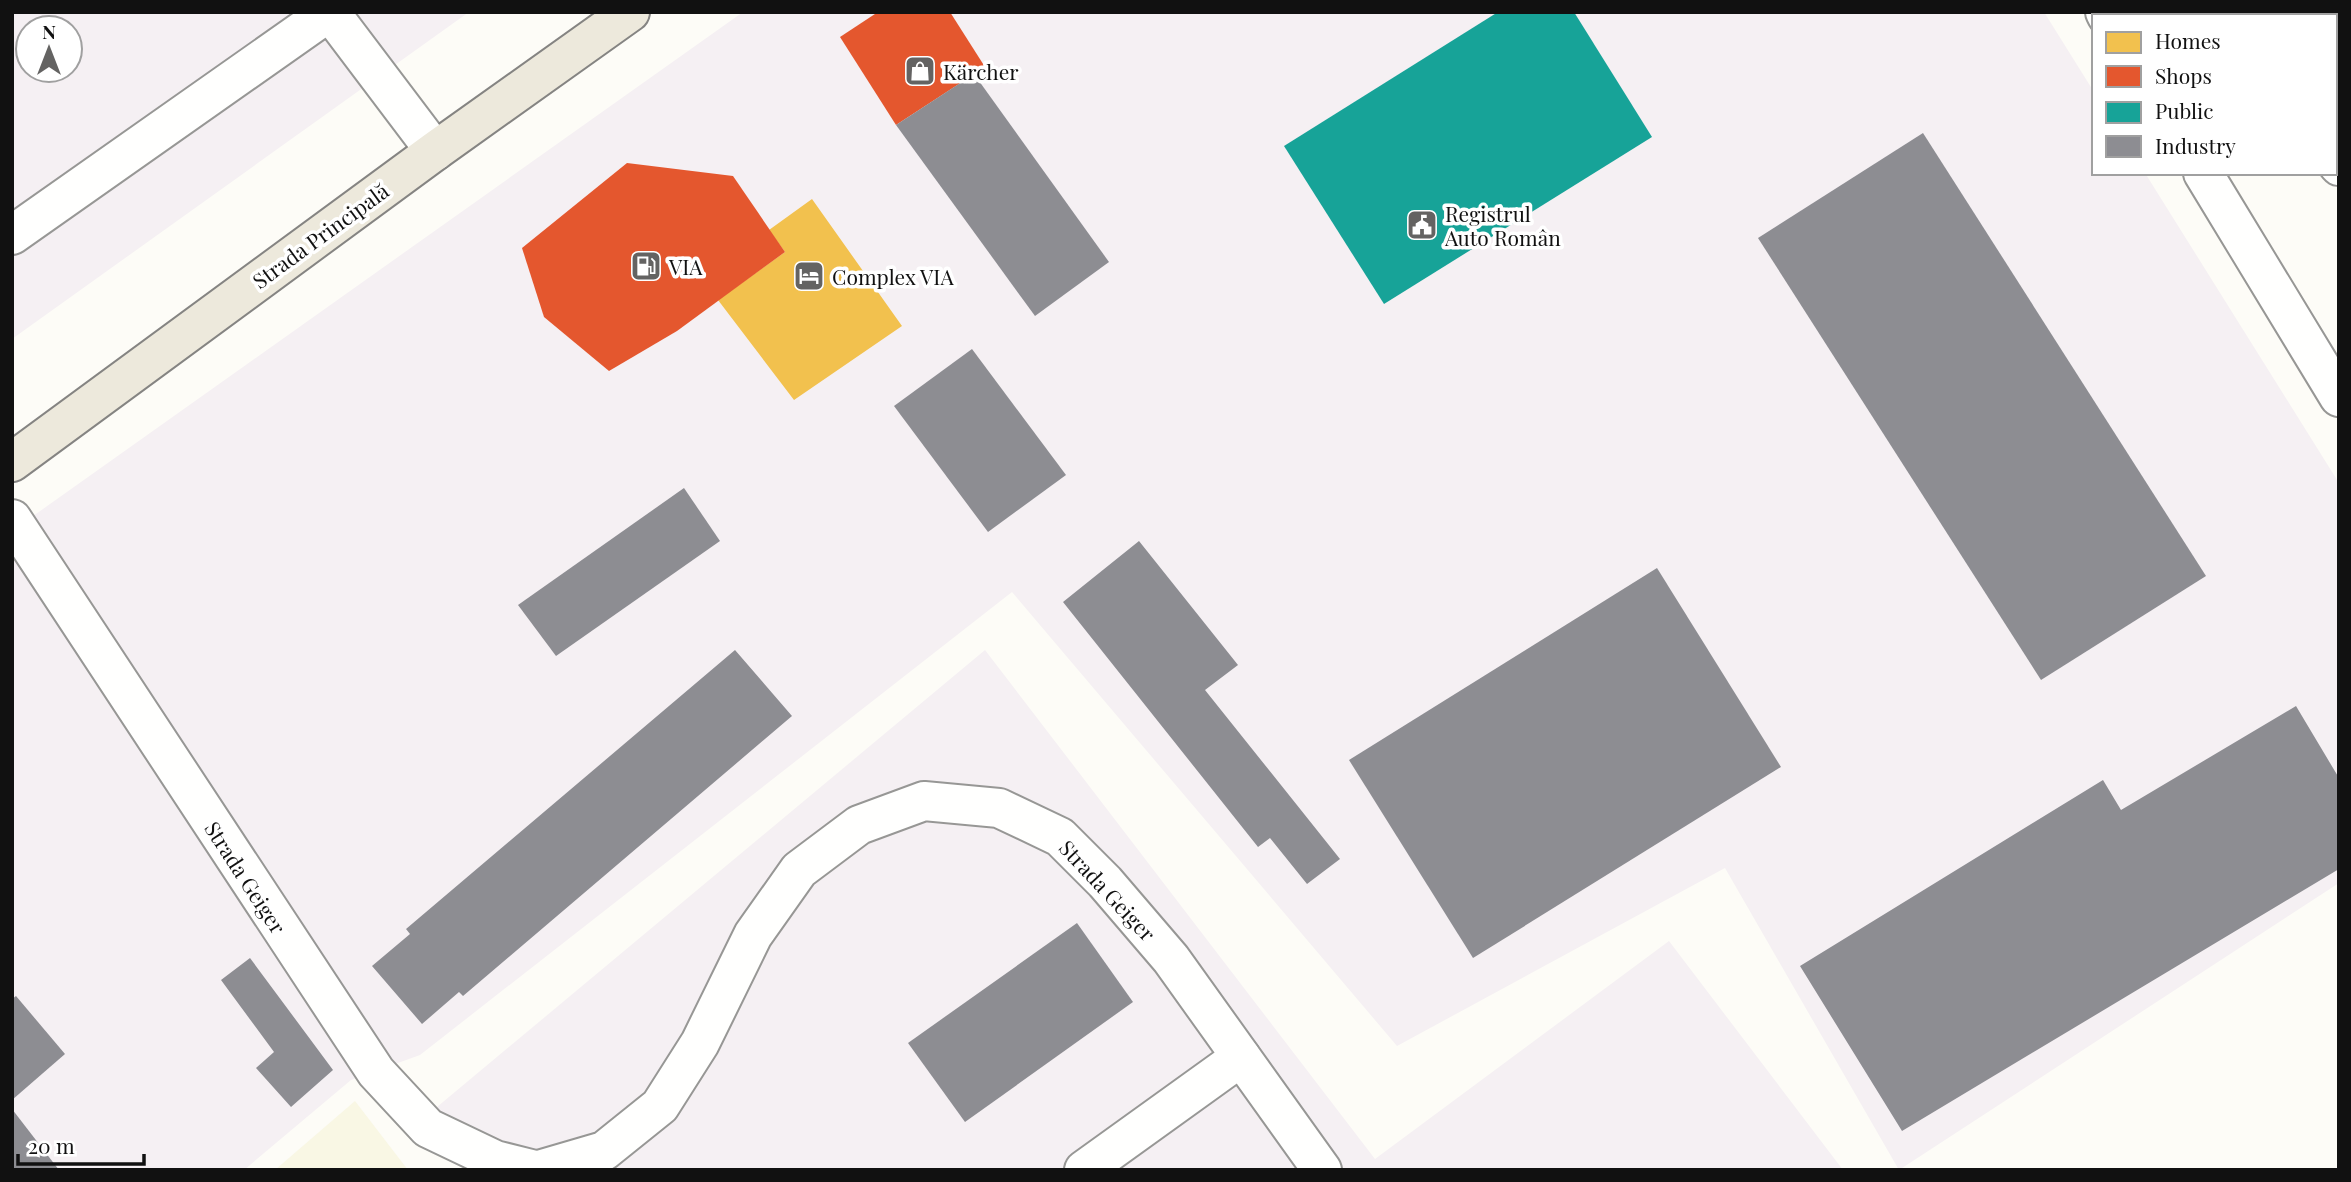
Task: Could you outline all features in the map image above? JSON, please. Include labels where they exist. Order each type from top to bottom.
[{"type":"main road","name":"Strada Principală","points":[[12,462],[435,151],[630,12]]},
{"type":"lane","points":[[12,235],[329,12],[435,151]]},
{"type":"lane","points":[[2204,175],[2339,397]]},
{"type":"lane","name":"Strada Geiger","points":[[12,519],[376,1072],[428,1128],[495,1160],[537,1170],[604,1151],[660,1106],[700,1043],[753,935],[799,870],[859,825],[924,802],[999,808],[1060,837],[1105,882],[1171,959],[1322,1170]]},
{"type":"lane","points":[[1084,1170],[1241,1057]]},
{"type":"shaded area","points":[[12,12],[469,12],[12,339]]},
{"type":"shaded area","points":[[743,12],[2044,12],[2092,89],[2092,175],[2146,175],[2339,483],[2339,883],[1899,1170],[1725,868],[1397,1046],[1012,592],[420,1055],[351,1080],[244,1170],[12,1170],[12,531]]},
{"type":"shaded area","points":[[985,650],[1375,1159],[1669,941],[1843,1170],[474,1170],[431,1112]]},
{"type":"shaded area","points":[[355,1101],[408,1170],[275,1170]]},
{"type":"building: Homes","name":"Complex VIA","points":[[812,199],[902,326],[794,400],[718,300],[785,252],[769,230]]},
{"type":"building: Shops","name":"Kärcher","points":[[878,12],[950,12],[985,67],[896,125],[840,37]]},
{"type":"building: Shops","points":[[2273,12],[2339,12],[2339,72],[2337,73],[2337,14]]},
{"type":"building: Shops","name":"VIA","points":[[627,163],[733,176],[785,252],[677,331],[609,371],[544,317],[522,248]]},
{"type":"building: Public","name":"Registrul Auto Român","points":[[1498,12],[1574,12],[1652,137],[1384,304],[1284,146]]},
{"type":"building: Industry","points":[[974,74],[1109,262],[1035,316],[896,125]]},
{"type":"building: Industry","points":[[1923,133],[2206,576],[2041,680],[1758,238]]},
{"type":"building: Industry","points":[[972,349],[1066,475],[988,532],[894,406]]},
{"type":"building: Industry","points":[[684,488],[720,541],[556,656],[518,605]]},
{"type":"building: Industry","points":[[1139,541],[1238,665],[1205,690],[1340,859],[1307,884],[1270,838],[1258,847],[1063,602]]},
{"type":"building: Industry","points":[[1657,568],[1781,767],[1473,958],[1349,760]]},
{"type":"building: Industry","points":[[735,650],[792,716],[463,996],[459,992],[422,1024],[372,966],[410,934],[406,929]]},
{"type":"building: Industry","points":[[2296,706],[2339,778],[2339,869],[1902,1131],[1800,966],[2103,780],[2121,810]]},
{"type":"building: Industry","points":[[1077,923],[1133,1002],[965,1122],[908,1043]]},
{"type":"building: Industry","points":[[250,958],[333,1070],[291,1107],[256,1068],[274,1052],[221,980]]},
{"type":"building: Industry","points":[[16,996],[65,1054],[12,1100],[12,999]]},
{"type":"building: Industry","points":[[12,1109],[59,1170],[12,1170]]},
{"type":"place","name":"Kärcher","points":[[920,71]]},
{"type":"place","name":"Registrul Auto Român","points":[[1422,225]]},
{"type":"place","name":"VIA","points":[[646,266]]},
{"type":"place","name":"Complex VIA","points":[[809,276]]}]
